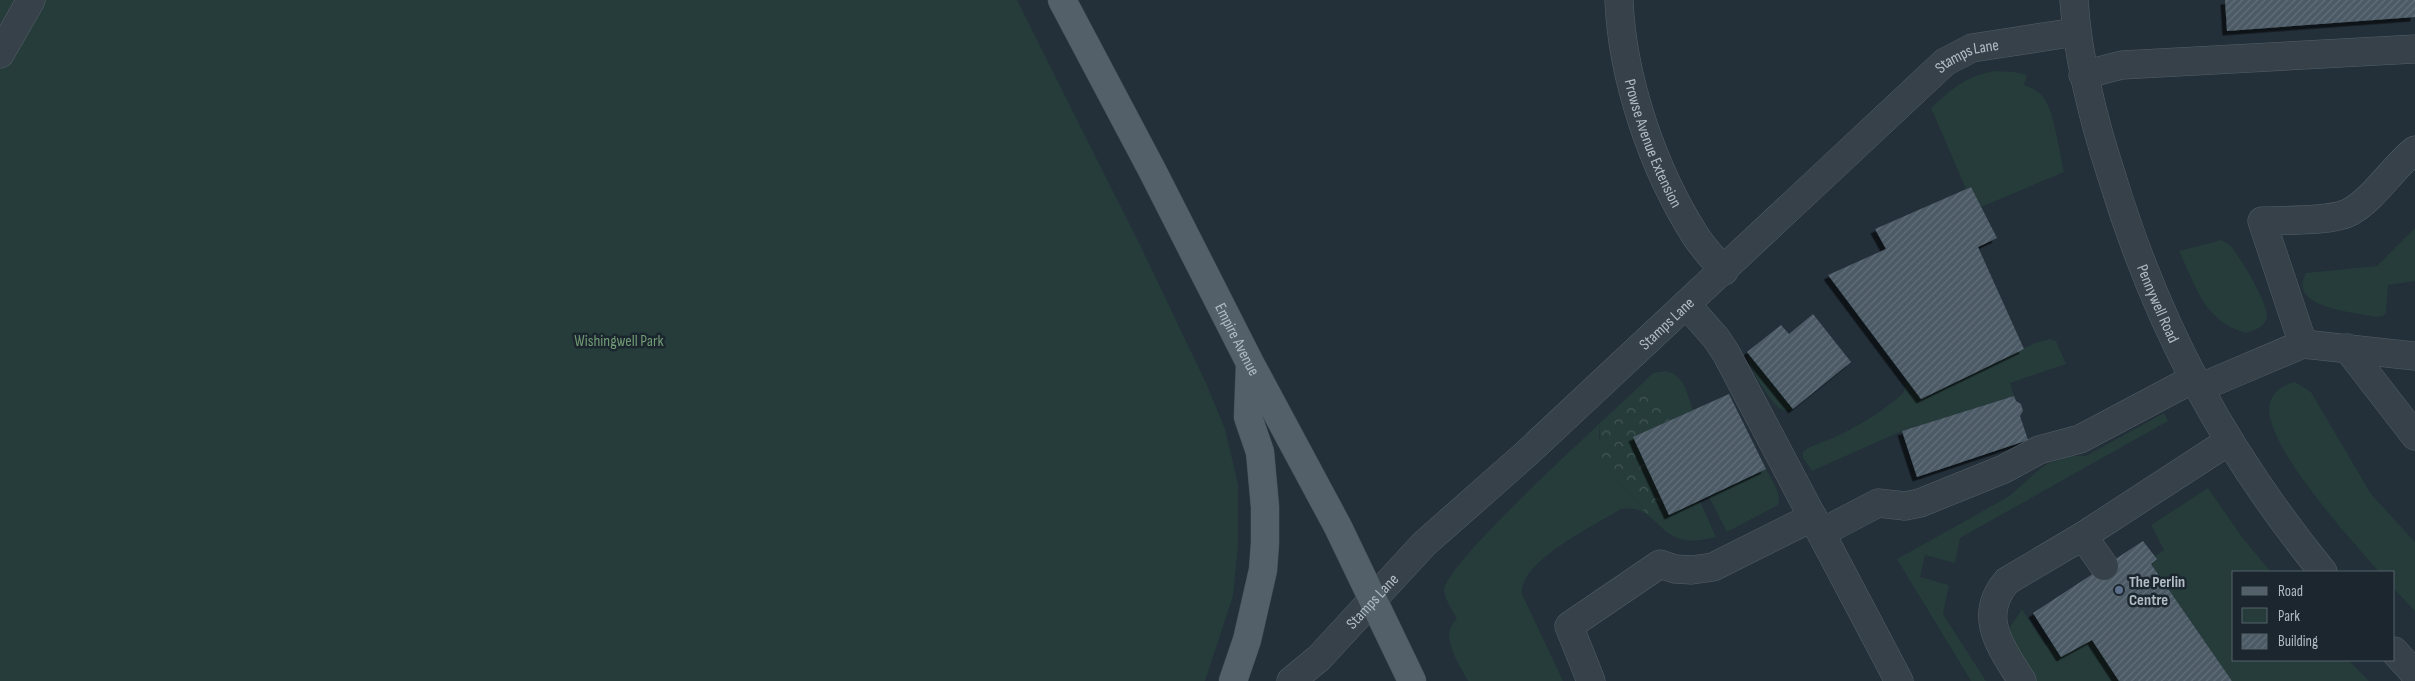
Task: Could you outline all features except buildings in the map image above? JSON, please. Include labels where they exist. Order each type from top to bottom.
[{"type":"main road","name":"Empire Avenue","points":[[1062,0],[1338,527],[1412,681]]},
{"type":"main road","points":[[1233,681],[1247,640],[1263,570],[1265,543],[1265,507],[1260,452],[1248,417],[1250,362]]},
{"type":"street","points":[[0,54],[31,0]]},
{"type":"street","name":"Prowse Avenue Extension","points":[[1620,0],[1620,23],[1633,87],[1667,185],[1696,237],[1724,271]]},
{"type":"street","name":"Pennywell Road","points":[[2074,0],[2076,32],[2083,75],[2099,136],[2126,224],[2158,307],[2196,383],[2229,441],[2272,507],[2322,571]]},
{"type":"street","name":"Stamps Lane","points":[[1291,681],[1319,658],[1372,598],[1424,544],[1526,454],[1724,271],[1945,62],[1972,48],[2076,32]]},
{"type":"street","points":[[2083,75],[2122,65],[2415,48]]},
{"type":"street","points":[[2303,344],[2262,221],[2337,217],[2351,212],[2370,196],[2415,150]]},
{"type":"street","points":[[1687,305],[1716,338],[1726,353],[1899,681]]},
{"type":"street","points":[[1591,681],[1569,626],[1660,564],[1675,569],[1692,570],[1712,567],[1878,503],[1905,506],[1920,503],[2004,469],[2039,450],[2080,439],[2196,383],[2303,344],[2415,356]]},
{"type":"street","points":[[2347,348],[2415,436]]},
{"type":"street","points":[[2022,681],[1998,642],[1992,621],[1999,591],[2007,581],[2083,536],[2229,441]]},
{"type":"street","points":[[2083,536],[2104,566]]},
{"type":"street","points":[[2395,652],[2415,674]]},
{"type":"green space","name":"Wishingwell Park","points":[[0,0],[1017,0],[1142,249],[1206,383],[1225,429],[1238,484],[1238,546],[1233,596],[1205,681],[0,681]]},
{"type":"green space","points":[[1994,71],[2027,75],[2024,85],[2040,93],[2044,98],[2054,123],[2064,172],[1981,207],[1971,187],[1966,189],[1931,108],[1960,84],[1974,77]]},
{"type":"green space","points":[[2415,228],[2415,281],[2388,285],[2386,313],[2383,316],[2376,317],[2339,310],[2314,301],[2306,294],[2302,285],[2306,273],[2377,266]]},
{"type":"green space","points":[[2221,240],[2231,246],[2241,260],[2253,280],[2266,310],[2267,317],[2264,323],[2259,328],[2246,333],[2232,328],[2211,312],[2197,290],[2179,251]]},
{"type":"green space","points":[[2050,339],[2056,341],[2066,364],[2010,383],[2014,396],[1902,431],[1812,471],[1803,458],[1803,452],[1807,449],[1854,428],[1888,405],[1904,392],[1906,380],[1921,399],[2035,343]]},
{"type":"green space","points":[[1747,352],[1793,409],[1781,409],[1771,400],[1753,371]]},
{"type":"green space","points":[[1665,371],[1672,373],[1681,380],[1693,410],[1670,420],[1664,403],[1630,395],[1653,373]]},
{"type":"green space","points":[[2295,382],[2311,392],[2371,494],[2415,542],[2415,611],[2395,590],[2395,571],[2378,571],[2314,495],[2284,450],[2274,429],[2269,405],[2273,396],[2285,386]]},
{"type":"green space","points":[[1630,395],[1652,397],[1664,403],[1670,420],[1634,437],[1664,503],[1654,512],[1646,513],[1634,496],[1616,481],[1606,467],[1600,453],[1600,423]]},
{"type":"green space","points":[[2164,413],[2168,421],[1960,538],[1955,563],[1925,555],[1920,577],[1949,585],[1943,614],[1986,681],[1971,681],[1897,559],[2008,497],[2047,464],[2072,456],[2086,456]]},
{"type":"green space","points":[[1600,423],[1599,437],[1616,481],[1634,496],[1640,505],[1659,510],[1664,503],[1670,515],[1700,501],[1716,537],[1694,541],[1681,539],[1673,536],[1647,515],[1631,509],[1621,509],[1595,524],[1545,557],[1532,569],[1524,582],[1522,594],[1563,681],[1468,681],[1452,650],[1450,641],[1449,633],[1457,619],[1447,602],[1444,591],[1449,578],[1486,534]]},
{"type":"green space","points":[[1766,469],[1778,492],[1778,505],[1727,532],[1709,497]]},
{"type":"green space","points":[[2208,488],[2242,537],[2270,571],[2232,571],[2232,661],[2349,661],[2369,681],[2232,681],[2151,564],[2157,559],[2155,556],[2164,550],[2151,525]]},
{"type":"green space","points":[[2022,609],[2045,645],[2051,641],[2092,640],[2119,681],[2034,681],[2009,635],[2010,627]]},
{"type":"place","name":"The Perlin Centre","points":[[2119,590]]}]
